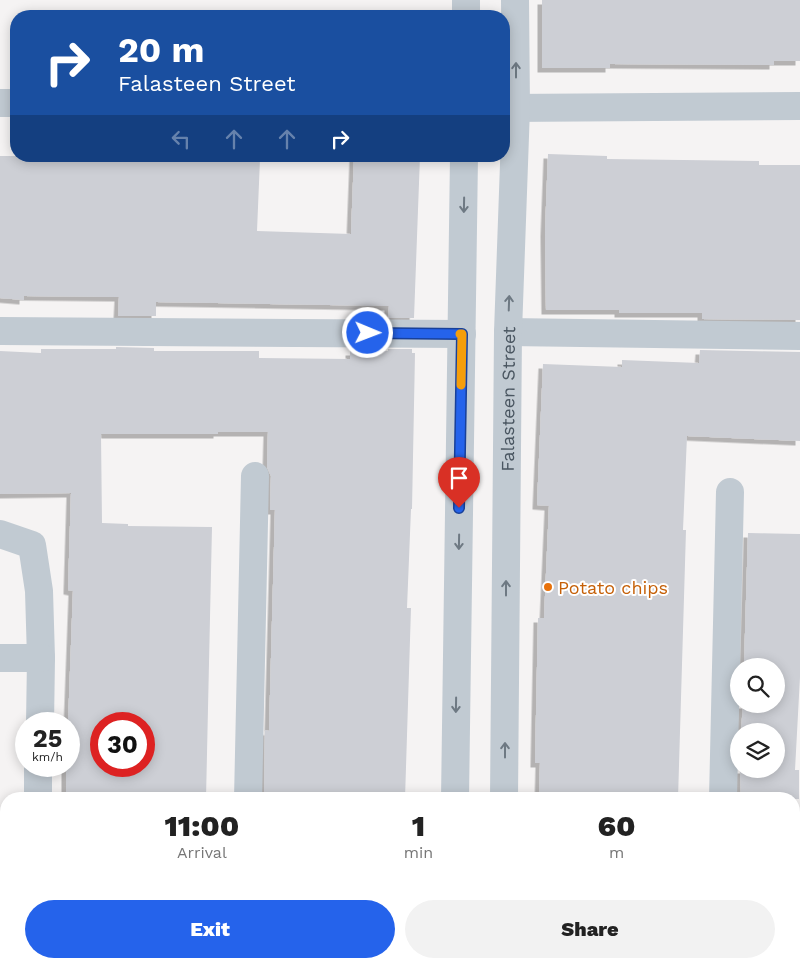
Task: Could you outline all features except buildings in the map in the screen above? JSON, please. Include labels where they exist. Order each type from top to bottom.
[{"type":"street","name":"Falasteen Street","points":[[510,108],[516,0]]},
{"type":"street","points":[[510,108],[800,106]]},
{"type":"street","points":[[455,792],[464,162]]},
{"type":"street","name":"Falasteen Street","points":[[504,792],[510,162]]},
{"type":"street","points":[[0,331],[462,334]]},
{"type":"street","points":[[508,332],[800,336]]},
{"type":"street","points":[[248,792],[255,476]]},
{"type":"street","points":[[723,792],[730,492]]},
{"type":"street","points":[[0,534],[32,544],[39,592],[42,658],[40,712]]},
{"type":"street","points":[[0,658],[42,658]]},
{"type":"street","points":[[38,777],[38,792]]},
{"type":"slow traffic","points":[[460,334],[462,334],[461,385]]},
{"type":"place","name":"Potato chips","points":[[548,587]]},
{"type":"route","points":[[368,333],[462,334],[459,508]]}]
